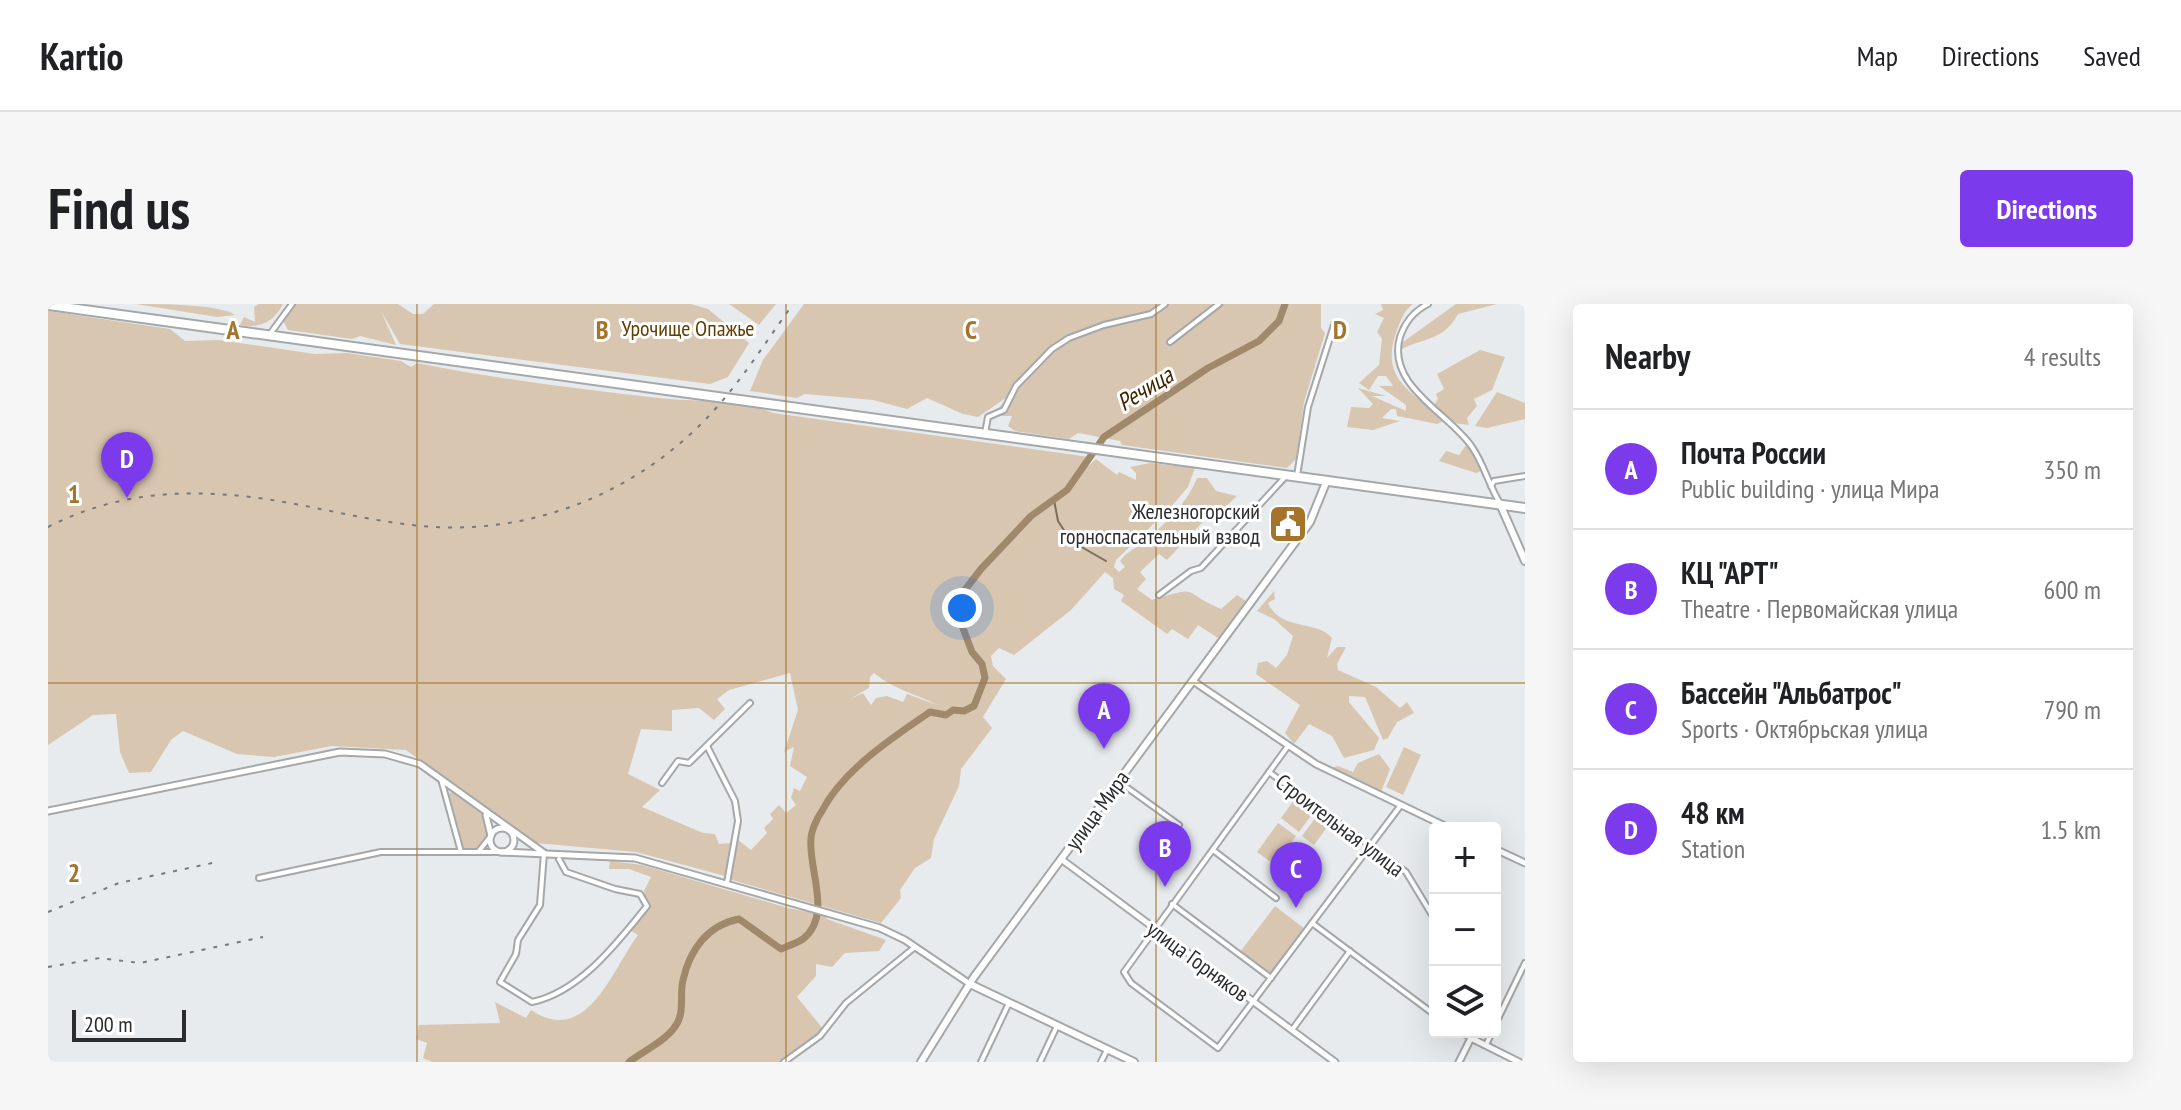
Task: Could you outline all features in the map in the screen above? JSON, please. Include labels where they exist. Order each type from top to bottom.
[{"type":"highway","points":[[48,305],[1525,508]]},
{"type":"main road","name":"улица Мира","points":[[921,1062],[970,984],[1310,522],[1327,480]]},
{"type":"main road","points":[[1500,504],[1525,561]]},
{"type":"main road","points":[[970,984],[1134,1062]]},
{"type":"street","points":[[269,336],[292,304]]},
{"type":"street","points":[[985,433],[988,417],[1004,410],[1016,386],[1052,349],[1104,325],[1151,314],[1165,304]]},
{"type":"street","points":[[1170,342],[1219,304]]},
{"type":"street","points":[[1428,304],[1414,313],[1403,329],[1398,348],[1400,364],[1415,389],[1472,446],[1500,504]]},
{"type":"street","points":[[1159,595],[1191,571],[1201,568],[1292,475],[1308,407],[1335,322]]},
{"type":"street","points":[[1491,486],[1494,481],[1525,476]]},
{"type":"street","points":[[1193,681],[1326,770],[1436,822]]},
{"type":"street","points":[[662,783],[678,761],[689,763],[750,703]]},
{"type":"street","points":[[707,746],[735,801],[738,821],[727,883]]},
{"type":"street","points":[[1288,746],[1126,965],[1124,975],[1218,1048],[1401,805]]},
{"type":"street","points":[[48,811],[340,752],[385,754],[420,764],[544,853]]},
{"type":"street","name":"Строительная улица","points":[[1269,772],[1406,872],[1429,910]]},
{"type":"street","points":[[441,779],[461,852]]},
{"type":"street","points":[[1118,781],[1179,825]]},
{"type":"street","points":[[480,808],[490,822],[493,847],[501,852]]},
{"type":"street","points":[[476,853],[499,829],[510,831]]},
{"type":"street","points":[[501,852],[514,843],[510,831]]},
{"type":"street","points":[[1213,850],[1276,898]]},
{"type":"street","points":[[259,878],[381,852],[544,853],[635,858],[880,928],[970,984]]},
{"type":"street","points":[[1501,852],[1525,863]]},
{"type":"street","points":[[544,853],[540,905],[518,940],[516,954],[500,982],[532,1002],[574,981],[600,960],[647,906],[640,894],[566,872],[559,859]]},
{"type":"street","name":"улица Горняков","points":[[1061,859],[1335,1062]]},
{"type":"street","points":[[1172,904],[1271,978]]},
{"type":"street","points":[[1312,923],[1429,1010]]},
{"type":"street","points":[[784,1062],[820,1036],[846,1003],[915,947]]},
{"type":"street","points":[[1292,1030],[1350,951]]},
{"type":"street","points":[[1502,1010],[1525,963]]},
{"type":"street","points":[[981,1062],[1009,1002]]},
{"type":"street","points":[[1040,1062],[1057,1026]]},
{"type":"street","points":[[1459,1062],[1471,1038],[1519,1062]]},
{"type":"street","points":[[1486,1045],[1489,1038]]},
{"type":"street","points":[[1101,1062],[1107,1049]]},
{"type":"green space","points":[[136,304],[203,307],[235,315],[217,317]]},
{"type":"green space","points":[[259,304],[283,304],[265,323],[240,325],[244,317],[255,322],[254,307]]},
{"type":"green space","points":[[296,304],[398,304],[413,314],[423,314],[434,304],[691,304],[708,309],[749,343],[728,377],[710,384],[400,344],[381,311],[396,345],[360,336],[352,339],[288,330],[283,320]]},
{"type":"green space","name":"Урочище Опажье","points":[[729,304],[776,304],[759,325]]},
{"type":"green space","points":[[804,304],[1321,304],[1321,328],[1325,333],[1304,402],[1296,459],[1287,468],[1122,445],[1120,441],[1078,433],[1069,439],[1015,431],[1008,426],[1012,416],[992,416],[1010,395],[978,417],[963,414],[927,398],[907,409],[873,400],[805,394],[797,398],[750,391],[763,360]]},
{"type":"green space","points":[[1381,304],[1413,304],[1405,312],[1397,330],[1392,362],[1402,383],[1444,421],[1437,424],[1397,416],[1396,409],[1391,409],[1382,418],[1400,421],[1373,430],[1347,427],[1351,407],[1369,408],[1373,404],[1358,388],[1386,396],[1372,396],[1406,411],[1406,405],[1379,386],[1393,386],[1386,376],[1378,376],[1369,390],[1359,383],[1379,365],[1382,339],[1377,332],[1384,318],[1375,314],[1383,310]]},
{"type":"green space","points":[[1456,304],[1497,304],[1458,314],[1439,334],[1400,350],[1403,342]]},
{"type":"green space","points":[[48,311],[170,329],[185,341],[219,340],[315,354],[347,353],[401,361],[411,367],[417,363],[568,387],[732,403],[773,413],[1089,457],[1087,467],[1096,459],[1117,475],[1119,472],[1136,480],[1136,473],[1130,467],[1150,463],[1195,468],[1188,487],[1171,507],[1116,560],[1114,567],[1119,572],[1125,567],[1120,561],[1176,511],[1197,478],[1207,478],[1216,491],[1237,496],[1221,511],[1216,508],[1167,560],[1159,554],[1140,572],[1146,579],[1137,589],[1152,600],[1190,592],[1221,609],[1237,595],[1249,603],[1221,640],[1198,625],[1188,639],[1172,629],[1167,634],[1121,601],[1124,595],[1114,589],[1113,578],[1105,572],[1071,610],[1014,655],[999,648],[991,656],[993,666],[1006,679],[983,717],[992,728],[961,769],[959,786],[934,839],[931,858],[915,868],[900,890],[901,898],[881,923],[732,880],[730,870],[735,841],[737,839],[751,850],[767,833],[764,828],[773,819],[770,814],[779,805],[786,813],[796,805],[791,798],[794,788],[800,791],[807,777],[790,766],[794,747],[784,752],[798,710],[790,673],[729,690],[717,699],[725,709],[714,720],[699,708],[672,710],[672,731],[641,729],[628,774],[660,790],[642,807],[703,833],[715,834],[719,844],[731,843],[725,876],[636,852],[536,843],[406,750],[332,746],[274,757],[237,754],[183,731],[171,740],[151,772],[129,773],[120,752],[116,714],[93,715],[48,745]],"holes":[[[874,673],[897,687],[937,705],[907,694],[903,702],[887,696],[876,698],[871,705],[863,693],[850,699],[869,688],[870,677]]]},
{"type":"green space","points":[[1480,350],[1505,357],[1492,390],[1474,399],[1477,406],[1467,418],[1469,425],[1453,423],[1434,405],[1438,399],[1436,394],[1444,389],[1437,374]]},
{"type":"green space","points":[[1497,392],[1525,403],[1525,419],[1487,428],[1475,426]]},
{"type":"green space","points":[[1467,444],[1481,471],[1476,473],[1439,461],[1446,451],[1459,455]]},
{"type":"green space","points":[[1274,591],[1275,599],[1268,603],[1281,618],[1325,632],[1332,638],[1327,658],[1337,647],[1346,647],[1337,664],[1338,670],[1376,687],[1400,708],[1407,702],[1414,713],[1397,722],[1388,738],[1383,740],[1365,697],[1349,696],[1349,702],[1379,738],[1374,750],[1344,758],[1332,736],[1309,724],[1294,744],[1285,733],[1300,705],[1256,674],[1258,663],[1267,661],[1276,668],[1287,655],[1293,636],[1274,619],[1257,611]]},
{"type":"green space","points":[[1404,747],[1421,755],[1403,795],[1386,787]]},
{"type":"green space","points":[[1379,754],[1390,769],[1381,792],[1331,768],[1338,766],[1353,772],[1358,763]]},
{"type":"green space","points":[[452,791],[484,815],[489,835],[476,850],[462,849],[447,796]]},
{"type":"green space","points":[[1297,796],[1315,810],[1299,832],[1281,818]]},
{"type":"green space","points":[[1319,813],[1331,822],[1314,845],[1302,836]]},
{"type":"green space","points":[[1278,823],[1296,836],[1275,865],[1257,852]]},
{"type":"green space","points":[[610,861],[642,865],[788,908],[825,915],[827,919],[886,940],[879,951],[845,953],[832,967],[816,964],[816,976],[797,997],[824,1030],[780,1062],[432,1062],[423,1058],[427,1043],[416,1039],[419,1025],[500,1023],[495,1002],[526,1018],[531,1010],[551,1019],[568,1019],[583,1012],[596,999],[638,935],[628,929],[647,906],[644,891],[651,877],[629,869],[609,869]]},
{"type":"green space","points":[[1275,906],[1305,929],[1269,975],[1240,952]]},
{"type":"waterway","name":"Речица","points":[[629,1062],[670,1033],[678,1022],[682,986],[690,958],[702,940],[718,927],[739,919],[781,949],[803,939],[812,929],[818,905],[811,851],[813,828],[831,796],[856,768],[930,712],[946,715],[953,710],[964,711],[974,706],[985,678],[982,664],[972,652],[958,615],[958,599],[981,569],[1031,516],[1067,490],[1104,437],[1208,368],[1259,341],[1279,321],[1285,304]]},
{"type":"waterway","points":[[1054,500],[1058,521],[1071,541],[1106,561]]},
{"type":"railway","points":[[48,527],[108,504],[139,497],[201,493],[263,499],[421,526],[461,527],[538,517],[611,490],[676,447],[729,393],[793,304]]},
{"type":"railway","points":[[48,912],[119,883],[217,862]]},
{"type":"railway","points":[[48,967],[100,958],[140,963],[263,937]]},
{"type":"place","name":"48 км","points":[[127,498]]},
{"type":"place","name":"Железногорский горноспасательный взвод","points":[[1288,524]]},
{"type":"place","name":"Почта России","points":[[1104,749]]},
{"type":"place","name":"КЦ \"АРТ\"","points":[[1165,887]]},
{"type":"place","name":"Бассейн \"Альбатрос\"","points":[[1296,908]]}]
